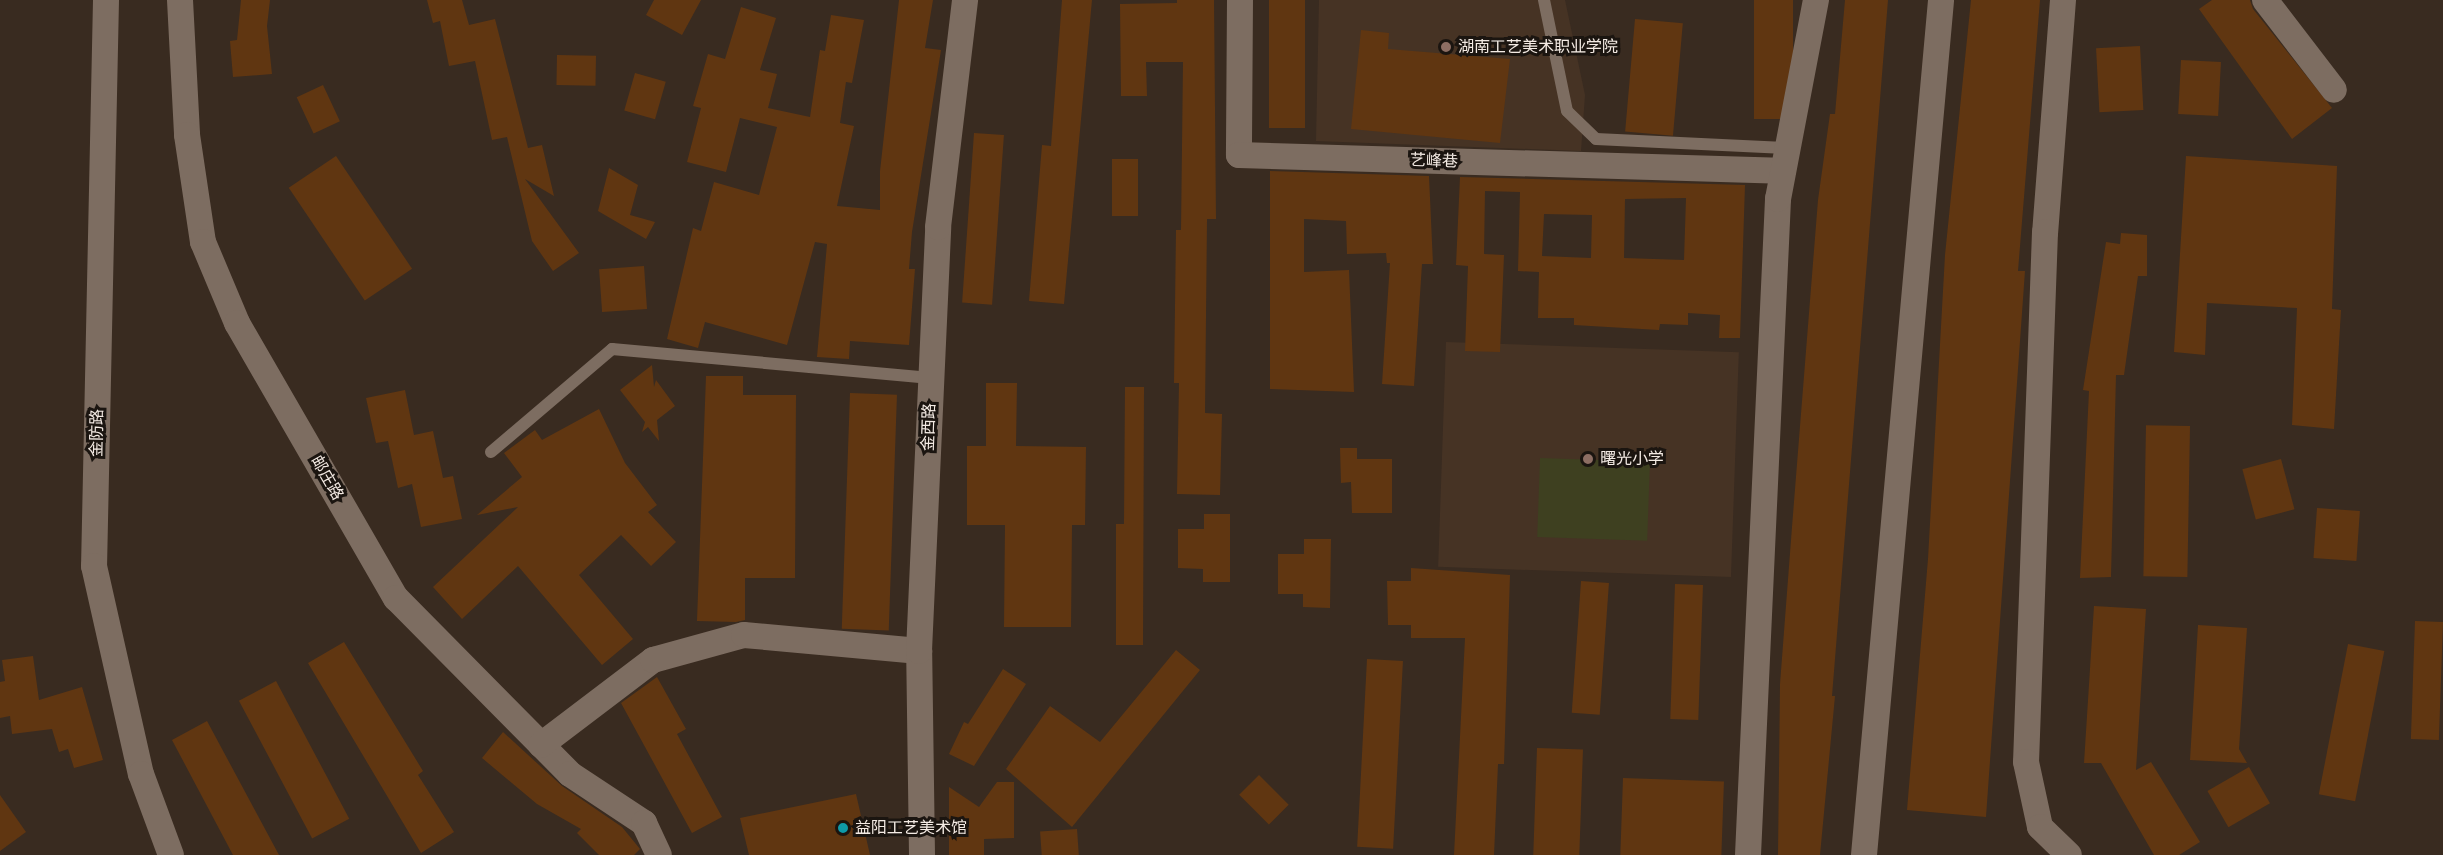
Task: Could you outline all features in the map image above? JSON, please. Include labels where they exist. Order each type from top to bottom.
[{"type":"street","name":"金防路","points":[[106,0],[94,566],[141,774],[171,855]]},
{"type":"street","name":"邮庄路","points":[[180,0],[187,135],[203,242],[237,323],[396,598],[570,774],[644,823],[659,855]]},
{"type":"street","name":"金西路","points":[[922,855],[919,651],[938,227],[965,0]]},
{"type":"street","name":"艺峰巷","points":[[1240,0],[1239,155],[1786,160]]},
{"type":"street","points":[[1748,855],[1778,199],[1816,0]]},
{"type":"street","points":[[1864,855],[1941,0]]},
{"type":"street","points":[[2063,0],[2045,232],[2026,762],[2040,827],[2069,855]]},
{"type":"street","points":[[2265,0],[2334,90]]},
{"type":"street","points":[[541,745],[653,660],[744,635],[919,651]]},
{"type":"lane","points":[[1544,0],[1567,111],[1596,140],[1786,160]]},
{"type":"lane","points":[[491,452],[612,349],[931,378]]},
{"type":"shaded area","name":"湖南工艺美术职业学院","points":[[1319,0],[1565,0],[1585,95],[1581,151],[1316,141]]},
{"type":"shaded area","name":"曙光小学","points":[[1446,342],[1739,352],[1731,577],[1438,567]]},
{"type":"green space","points":[[1540,458],[1650,462],[1647,541],[1537,537]]},
{"type":"building","points":[[241,0],[270,0],[267,26],[272,74],[233,77],[230,41],[237,40]]},
{"type":"building","points":[[427,0],[462,0],[469,25],[495,19],[528,148],[542,145],[554,196],[525,179],[579,253],[553,271],[532,241],[507,137],[492,140],[475,61],[449,66],[440,21],[433,23]]},
{"type":"building","points":[[654,0],[701,0],[682,35],[646,15]]},
{"type":"building","points":[[899,0],[933,0],[925,48],[941,50],[912,232],[909,269],[915,269],[909,345],[850,341],[849,359],[817,357],[827,244],[815,242],[787,345],[705,322],[698,348],[667,339],[693,228],[701,231],[714,182],[759,195],[777,127],[740,118],[726,172],[687,162],[701,108],[693,106],[708,54],[725,59],[741,7],[776,18],[760,70],[777,74],[768,108],[810,117],[820,50],[825,51],[831,15],[864,20],[852,83],[846,82],[840,123],[854,126],[837,206],[880,210],[880,171]]},
{"type":"building","points":[[1062,0],[1092,0],[1064,304],[1029,301],[1042,145],[1051,146]]},
{"type":"building","points":[[1177,0],[1214,0],[1216,219],[1207,219],[1205,413],[1222,414],[1220,495],[1177,494],[1179,383],[1174,383],[1176,230],[1181,230],[1183,62],[1146,62],[1147,96],[1121,96],[1120,4],[1177,3]]},
{"type":"building","points":[[1269,0],[1305,0],[1305,128],[1269,128]]},
{"type":"building","points":[[1754,0],[1793,0],[1793,119],[1754,119]]},
{"type":"building","points":[[1845,0],[1888,0],[1832,696],[1835,696],[1820,855],[1778,855],[1780,684],[1792,527],[1818,200],[1830,114],[1835,114]]},
{"type":"building","points":[[1971,0],[2040,0],[2018,271],[2025,271],[1986,817],[1907,810],[1928,559],[1945,255]]},
{"type":"building","points":[[2212,0],[2250,0],[2253,9],[2332,108],[2292,139],[2199,9]]},
{"type":"building","points":[[1635,19],[1683,23],[1673,136],[1625,132]]},
{"type":"building","points":[[1361,30],[1389,33],[1388,49],[1510,59],[1500,143],[1351,129]]},
{"type":"building","points":[[2140,46],[2143,110],[2099,112],[2096,48]]},
{"type":"building","points":[[557,55],[596,56],[595,86],[556,85]]},
{"type":"building","points":[[2181,60],[2221,62],[2218,116],[2178,114]]},
{"type":"building","points":[[635,73],[666,82],[655,119],[624,110]]},
{"type":"building","points":[[323,85],[340,121],[314,134],[297,97]]},
{"type":"building","points":[[974,133],[1004,135],[992,305],[962,303]]},
{"type":"building","points":[[336,156],[412,269],[365,301],[289,188]]},
{"type":"building","points":[[2186,156],[2337,166],[2332,309],[2341,310],[2334,429],[2292,425],[2297,308],[2207,303],[2205,355],[2174,352]]},
{"type":"building","points":[[1112,159],[1138,159],[1138,216],[1112,216]]},
{"type":"building","points":[[609,168],[638,185],[630,215],[655,222],[646,239],[598,211]]},
{"type":"building","points":[[1270,171],[1429,176],[1433,264],[1422,264],[1414,386],[1382,384],[1390,263],[1387,263],[1386,253],[1347,254],[1346,221],[1304,219],[1304,272],[1349,270],[1354,392],[1270,389]]},
{"type":"building","points":[[1460,177],[1745,185],[1740,338],[1719,338],[1720,315],[1688,313],[1688,325],[1660,324],[1659,330],[1574,325],[1574,318],[1538,318],[1539,272],[1518,271],[1520,192],[1485,191],[1484,254],[1504,255],[1500,352],[1465,351],[1468,266],[1456,265]],"holes":[[[1686,198],[1684,260],[1624,258],[1625,199]],[[1544,214],[1592,215],[1591,258],[1542,256]]]},
{"type":"building","points":[[2121,233],[2147,235],[2147,276],[2138,276],[2124,375],[2116,375],[2111,577],[2080,578],[2089,391],[2083,390],[2106,242],[2120,244]]},
{"type":"building","points":[[644,266],[647,309],[602,312],[599,269]]},
{"type":"building","points":[[652,365],[654,387],[656,380],[675,406],[657,420],[659,441],[648,427],[642,432],[645,422],[620,390]]},
{"type":"building","points":[[706,376],[743,376],[743,395],[796,395],[795,578],[745,578],[745,620],[736,622],[697,621]]},
{"type":"building","points":[[986,383],[1017,383],[1016,446],[1086,447],[1085,525],[1072,525],[1071,627],[1004,627],[1005,525],[967,525],[967,446],[986,446]]},
{"type":"building","points":[[1125,387],[1144,387],[1143,645],[1116,645],[1116,524],[1124,524]]},
{"type":"building","points":[[405,390],[414,435],[433,431],[443,478],[453,476],[462,519],[421,527],[412,484],[398,488],[388,441],[376,443],[366,398]]},
{"type":"building","points":[[850,393],[897,395],[889,630],[842,629]]},
{"type":"building","points":[[599,409],[625,463],[657,505],[648,512],[676,542],[651,566],[621,535],[579,575],[633,639],[602,665],[518,566],[462,619],[433,587],[518,507],[477,515],[522,477],[504,453],[535,430],[542,440]]},
{"type":"building","points":[[2146,425],[2190,426],[2187,577],[2143,576]]},
{"type":"building","points":[[1340,448],[1357,448],[1357,459],[1392,459],[1392,513],[1352,513],[1351,482],[1341,483]]},
{"type":"building","points":[[2281,459],[2294,509],[2256,520],[2242,469]]},
{"type":"building","points":[[2317,508],[2360,511],[2356,561],[2314,558]]},
{"type":"building","points":[[1204,514],[1230,514],[1230,582],[1203,582],[1203,569],[1178,568],[1178,529],[1204,529]]},
{"type":"building","points":[[1304,539],[1331,539],[1330,608],[1303,607],[1303,594],[1278,594],[1278,554],[1304,554]]},
{"type":"building","points":[[1411,568],[1510,575],[1504,764],[1498,764],[1494,855],[1454,855],[1465,638],[1411,638],[1411,625],[1388,625],[1387,581],[1411,581]]},
{"type":"building","points":[[1581,581],[1609,583],[1600,715],[1572,713]]},
{"type":"building","points":[[1675,584],[1703,585],[1698,720],[1670,719]]},
{"type":"building","points":[[2094,606],[2146,609],[2136,770],[2151,762],[2200,842],[2179,855],[2154,855],[2101,763],[2084,763]]},
{"type":"building","points":[[2415,621],[2443,622],[2439,740],[2411,739]]},
{"type":"building","points":[[2198,625],[2247,628],[2239,749],[2247,763],[2190,760]]},
{"type":"building","points":[[344,642],[423,771],[418,775],[454,832],[421,853],[308,663]]},
{"type":"building","points":[[2348,644],[2384,651],[2355,801],[2319,794]]},
{"type":"building","points":[[1176,650],[1200,670],[1072,827],[1006,769],[1050,706],[1100,742]]},
{"type":"building","points":[[33,656],[39,700],[82,687],[103,760],[74,768],[68,749],[59,752],[52,729],[12,734],[10,716],[0,718],[0,682],[5,681],[2,660]]},
{"type":"building","points":[[1367,659],[1403,661],[1393,849],[1357,847]]},
{"type":"building","points":[[1003,669],[1026,684],[974,766],[949,754],[964,722],[968,724]]},
{"type":"building","points":[[657,677],[686,729],[677,734],[722,817],[692,833],[621,703]]},
{"type":"building","points":[[276,681],[349,819],[312,838],[239,701]]},
{"type":"building","points":[[207,721],[279,855],[233,855],[172,740]]},
{"type":"building","points":[[503,732],[562,786],[622,827],[640,849],[634,855],[599,855],[577,833],[581,829],[537,804],[482,758]]},
{"type":"building","points":[[1537,748],[1583,750],[1579,855],[1533,855]]},
{"type":"building","points":[[2249,767],[2270,803],[2228,827],[2207,791]]},
{"type":"building","points":[[1259,775],[1289,805],[1269,824],[1239,795]]},
{"type":"building","points":[[1623,778],[1724,782],[1721,855],[1620,855]]},
{"type":"building","points":[[997,782],[1014,782],[1014,838],[984,839],[984,855],[949,855],[949,787],[979,807]]},
{"type":"building","points":[[856,794],[870,855],[749,855],[740,818]]},
{"type":"building","points":[[0,795],[26,832],[0,851]]},
{"type":"building","points":[[1077,829],[1079,855],[1042,855],[1040,832]]},
{"type":"place","name":"湖南工艺美术职业学院","points":[[1446,47]]},
{"type":"place","name":"曙光小学","points":[[1588,459]]},
{"type":"place","name":"益阳工艺美术馆","points":[[843,828]]}]
